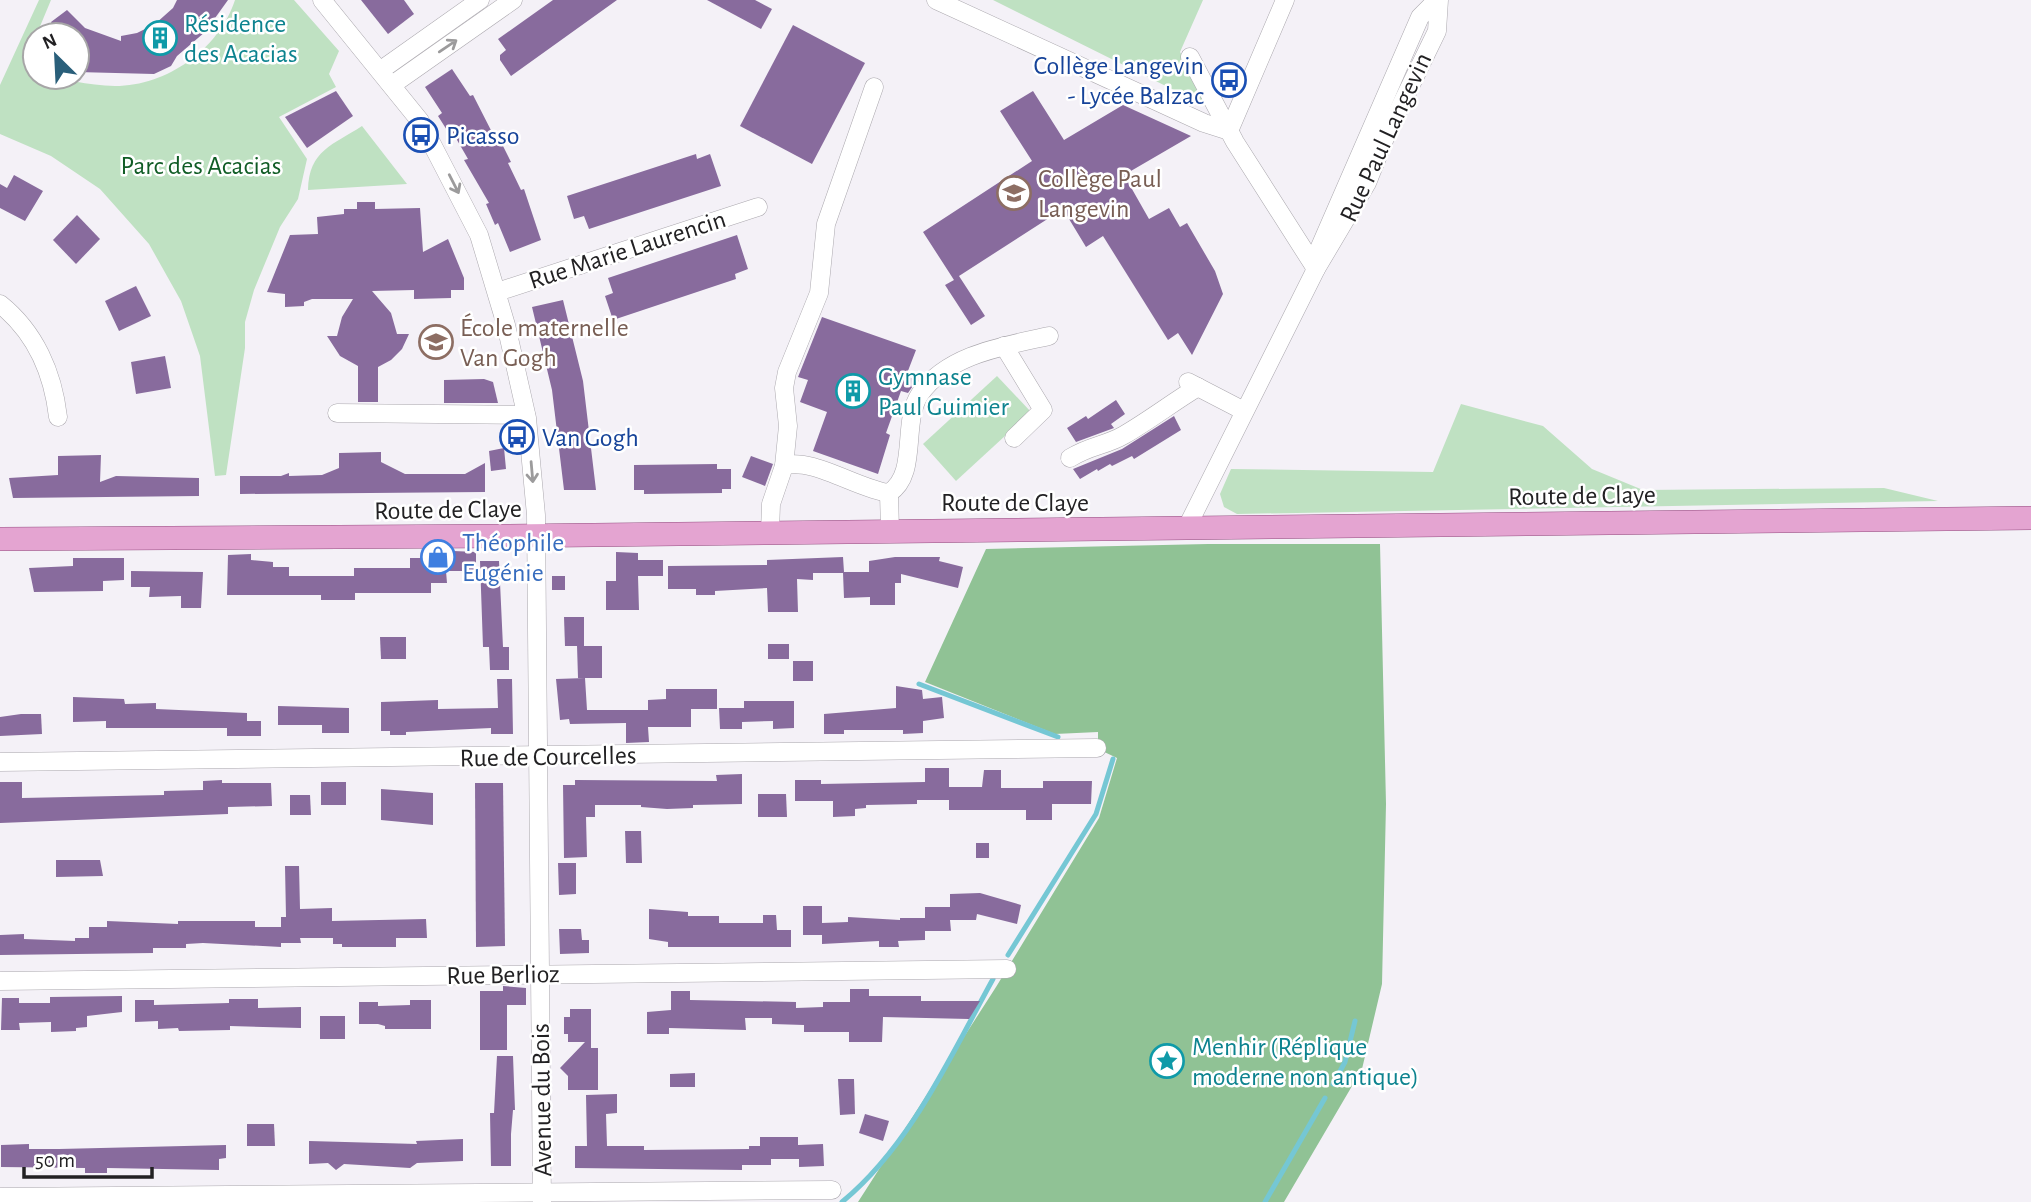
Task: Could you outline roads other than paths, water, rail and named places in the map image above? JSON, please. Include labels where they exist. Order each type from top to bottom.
[{"type":"main road","name":"Route de Claye","points":[[0,539],[1186,529],[2031,517]]},
{"type":"street","name":"Avenue du Bois","points":[[322,0],[420,121],[453,180],[480,235],[497,292],[526,415],[535,536],[542,1196]]},
{"type":"street","points":[[381,70],[480,0]]},
{"type":"street","points":[[392,85],[513,0]]},
{"type":"street","points":[[936,0],[1204,123],[1229,131]]},
{"type":"street","points":[[1229,131],[1285,0]]},
{"type":"street","name":"Rue Paul Langevin","points":[[1186,529],[1316,269],[1367,183],[1385,138],[1437,31],[1438,0]]},
{"type":"street","points":[[1190,57],[1229,131],[1316,269]]},
{"type":"street","points":[[770,532],[769,514],[784,466],[788,426],[784,388],[787,372],[819,293],[826,224],[874,88]]},
{"type":"street","name":"Rue Marie Laurencin","points":[[497,292],[758,207]]},
{"type":"street","points":[[0,304],[26,330],[39,351],[53,386],[58,418]]},
{"type":"street","points":[[890,531],[889,493],[903,478],[912,413],[919,396],[929,383],[973,355],[1049,336]]},
{"type":"street","points":[[1004,346],[1044,410],[1014,438]]},
{"type":"street","points":[[1013,392],[1028,381]]},
{"type":"street","points":[[1070,458],[1090,446],[1106,444],[1126,434],[1193,385],[1244,411]]},
{"type":"street","points":[[337,413],[526,415]]},
{"type":"street","points":[[784,466],[805,465],[876,491],[889,493]]},
{"type":"street","name":"Rue de Courcelles","points":[[0,762],[1097,748]]},
{"type":"street","name":"Rue Berlioz","points":[[0,981],[1007,968]]},
{"type":"street","points":[[0,1197],[188,1199],[739,1196],[832,1190]]},
{"type":"waterway","points":[[919,684],[1058,737]]},
{"type":"waterway","points":[[1008,955],[1096,814],[1113,759]]},
{"type":"waterway","points":[[842,1202],[867,1179],[909,1127],[945,1069],[993,979]]},
{"type":"waterway","points":[[1333,1084],[1345,1062],[1355,1021]]},
{"type":"waterway","points":[[1265,1202],[1325,1098]]},
{"type":"place","name":"Résidence des Acacias","points":[[160,38]]},
{"type":"place","name":"Collège Langevin - Lycée Balzac","points":[[1229,80]]},
{"type":"place","name":"Picasso","points":[[421,135]]},
{"type":"place","name":"Collège Paul Langevin","points":[[1014,193]]},
{"type":"place","name":"École maternelle Van Gogh","points":[[436,342]]},
{"type":"place","name":"Gymnase Paul Guimier","points":[[853,391]]},
{"type":"place","name":"Van Gogh","points":[[517,437]]},
{"type":"place","name":"Théophile Eugénie","points":[[438,557]]},
{"type":"place","name":"Menhir (Réplique moderne non antique)","points":[[1167,1061]]},
{"type":"park label","name":"Parc des Acacias","points":[[201,165]]}]
